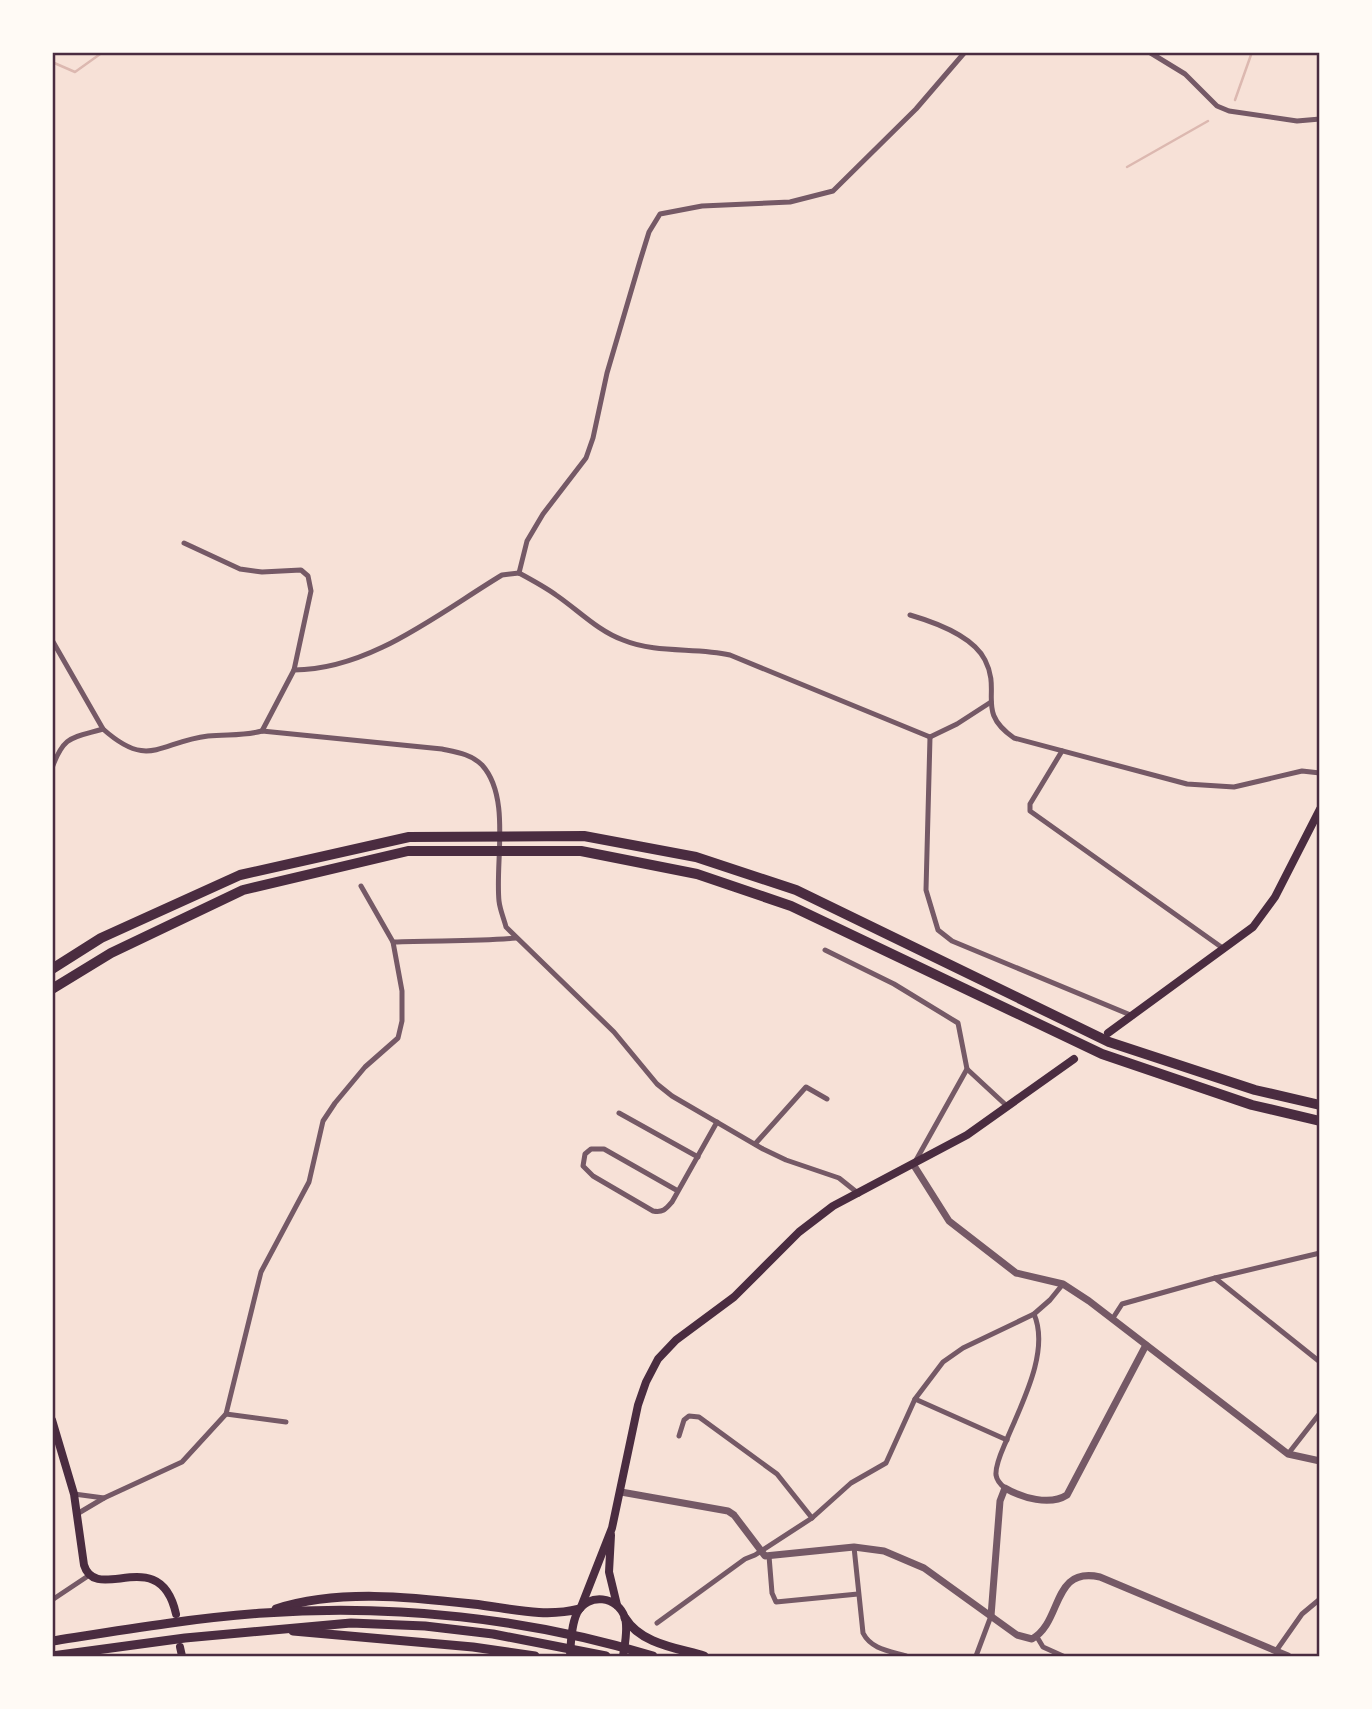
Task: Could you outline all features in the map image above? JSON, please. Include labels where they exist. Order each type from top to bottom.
[{"type":"highway","points":[[52,969],[101,938],[240,875],[409,837],[584,836],[696,857],[796,890],[1110,1042],[1255,1090],[1320,1105]]},
{"type":"highway","points":[[52,989],[111,953],[243,890],[408,851],[582,851],[697,874],[792,906],[1102,1054],[1252,1105],[1320,1121]]},
{"type":"highway","points":[[264,1613],[302,1602],[359,1597],[454,1602],[544,1614],[580,1608]]},
{"type":"highway","points":[[52,1641],[264,1613],[352,1611],[426,1614],[495,1622],[562,1634],[649,1655]]},
{"type":"highway","points":[[625,1618],[634,1630],[645,1638],[704,1657]]},
{"type":"highway","points":[[52,1656],[274,1629],[351,1623],[425,1626],[494,1634],[606,1657]]},
{"type":"highway","points":[[274,1629],[444,1644],[534,1657]]},
{"type":"main road","points":[[1108,1033],[1252,927],[1267,909],[1320,809]]},
{"type":"main road","points":[[570,1657],[573,1625],[611,1528],[621,1492],[638,1405],[651,1372],[667,1349],[734,1297],[810,1222],[833,1206],[968,1135],[1074,1059]]},
{"type":"main road","points":[[52,1419],[74,1494],[84,1565],[90,1577],[107,1581],[140,1576],[149,1578],[166,1590],[176,1614]]},
{"type":"main road","points":[[611,1528],[609,1572],[617,1605],[625,1618],[623,1657]]},
{"type":"main road","points":[[580,1608],[596,1599],[604,1599],[617,1605]]},
{"type":"main road","points":[[180,1647],[182,1657]]},
{"type":"street","points":[[519,573],[527,541],[543,514],[586,458],[607,373],[640,261],[649,232],[660,214],[702,206],[790,202],[832,191],[916,108],[965,52]]},
{"type":"street","points":[[1149,52],[1185,74],[1217,106],[1229,111],[1297,121],[1320,119]]},
{"type":"street","points":[[184,543],[240,569],[262,572],[301,570],[307,576],[311,591],[294,670],[262,732]]},
{"type":"street","points":[[294,670],[318,670],[358,657],[399,638],[502,575],[519,573],[554,593],[609,634],[625,641],[730,655],[930,737],[957,724],[991,702]]},
{"type":"street","points":[[910,615],[930,621],[964,639],[980,653],[991,679],[991,702],[995,720],[1014,738],[1062,751],[1072,751],[1187,784],[1234,787],[1302,771],[1320,773]]},
{"type":"street","points":[[52,640],[103,729],[122,744],[145,752],[155,752],[195,738],[262,732],[418,746],[464,753],[480,763],[492,779],[499,801],[499,904],[506,927],[614,1032],[657,1084],[672,1096],[786,1160],[839,1178],[859,1194]]},
{"type":"street","points":[[52,768],[59,749],[67,740],[103,729]]},
{"type":"street","points":[[930,737],[926,890],[938,930],[952,941],[1133,1016]]},
{"type":"street","points":[[1062,751],[1030,804],[1030,811],[1224,949]]},
{"type":"street","points":[[77,1514],[104,1498],[182,1462],[226,1414],[261,1272],[309,1182],[323,1121],[365,1067],[398,1038],[402,1021],[401,991],[393,942],[361,886]]},
{"type":"street","points":[[393,942],[479,942],[516,938]]},
{"type":"street","points":[[825,950],[894,984],[958,1023],[967,1069],[1008,1107]]},
{"type":"street","points":[[967,1069],[914,1164],[949,1221],[1016,1273],[1063,1284],[1112,1318],[1288,1454],[1320,1461]]},
{"type":"street","points":[[755,1144],[806,1087],[827,1099]]},
{"type":"street","points":[[619,1113],[698,1157]]},
{"type":"street","points":[[678,1191],[604,1149],[590,1149],[583,1159],[587,1172],[653,1211],[665,1210],[678,1191],[717,1122]]},
{"type":"street","points":[[1112,1318],[1122,1304],[1320,1253]]},
{"type":"street","points":[[1215,1278],[1320,1362]]},
{"type":"street","points":[[657,1623],[745,1559],[812,1518],[851,1483],[886,1463],[915,1399],[935,1370],[963,1348],[1034,1314],[1063,1284]]},
{"type":"street","points":[[1034,1314],[1040,1327],[1041,1342],[1037,1359],[996,1474],[999,1483],[1005,1488],[1048,1501],[1058,1501],[1068,1495],[1146,1345]]},
{"type":"street","points":[[915,1399],[1007,1440]]},
{"type":"street","points":[[1288,1454],[1320,1413]]},
{"type":"street","points":[[226,1414],[286,1422]]},
{"type":"street","points":[[679,1436],[684,1420],[689,1416],[699,1416],[777,1474],[812,1518]]},
{"type":"street","points":[[976,1657],[991,1616],[1000,1501],[1005,1488]]},
{"type":"street","points":[[621,1492],[728,1511],[734,1515],[759,1551],[769,1556],[854,1547],[884,1550],[924,1568],[1017,1635],[1032,1639],[1043,1631],[1064,1590],[1073,1580],[1085,1573],[1288,1657]]},
{"type":"street","points":[[74,1494],[104,1498]]},
{"type":"street","points":[[854,1547],[863,1633],[873,1646],[906,1657]]},
{"type":"street","points":[[769,1556],[772,1593],[776,1602],[858,1594]]},
{"type":"street","points":[[52,1600],[90,1577]]},
{"type":"street","points":[[1276,1651],[1302,1614],[1320,1599]]},
{"type":"street","points":[[1037,1637],[1043,1647],[1063,1657]]},
{"type":"waterway","points":[[52,62],[75,72],[103,52]]},
{"type":"waterway","points":[[1235,100],[1252,52]]},
{"type":"waterway","points":[[1127,167],[1208,121]]}]
